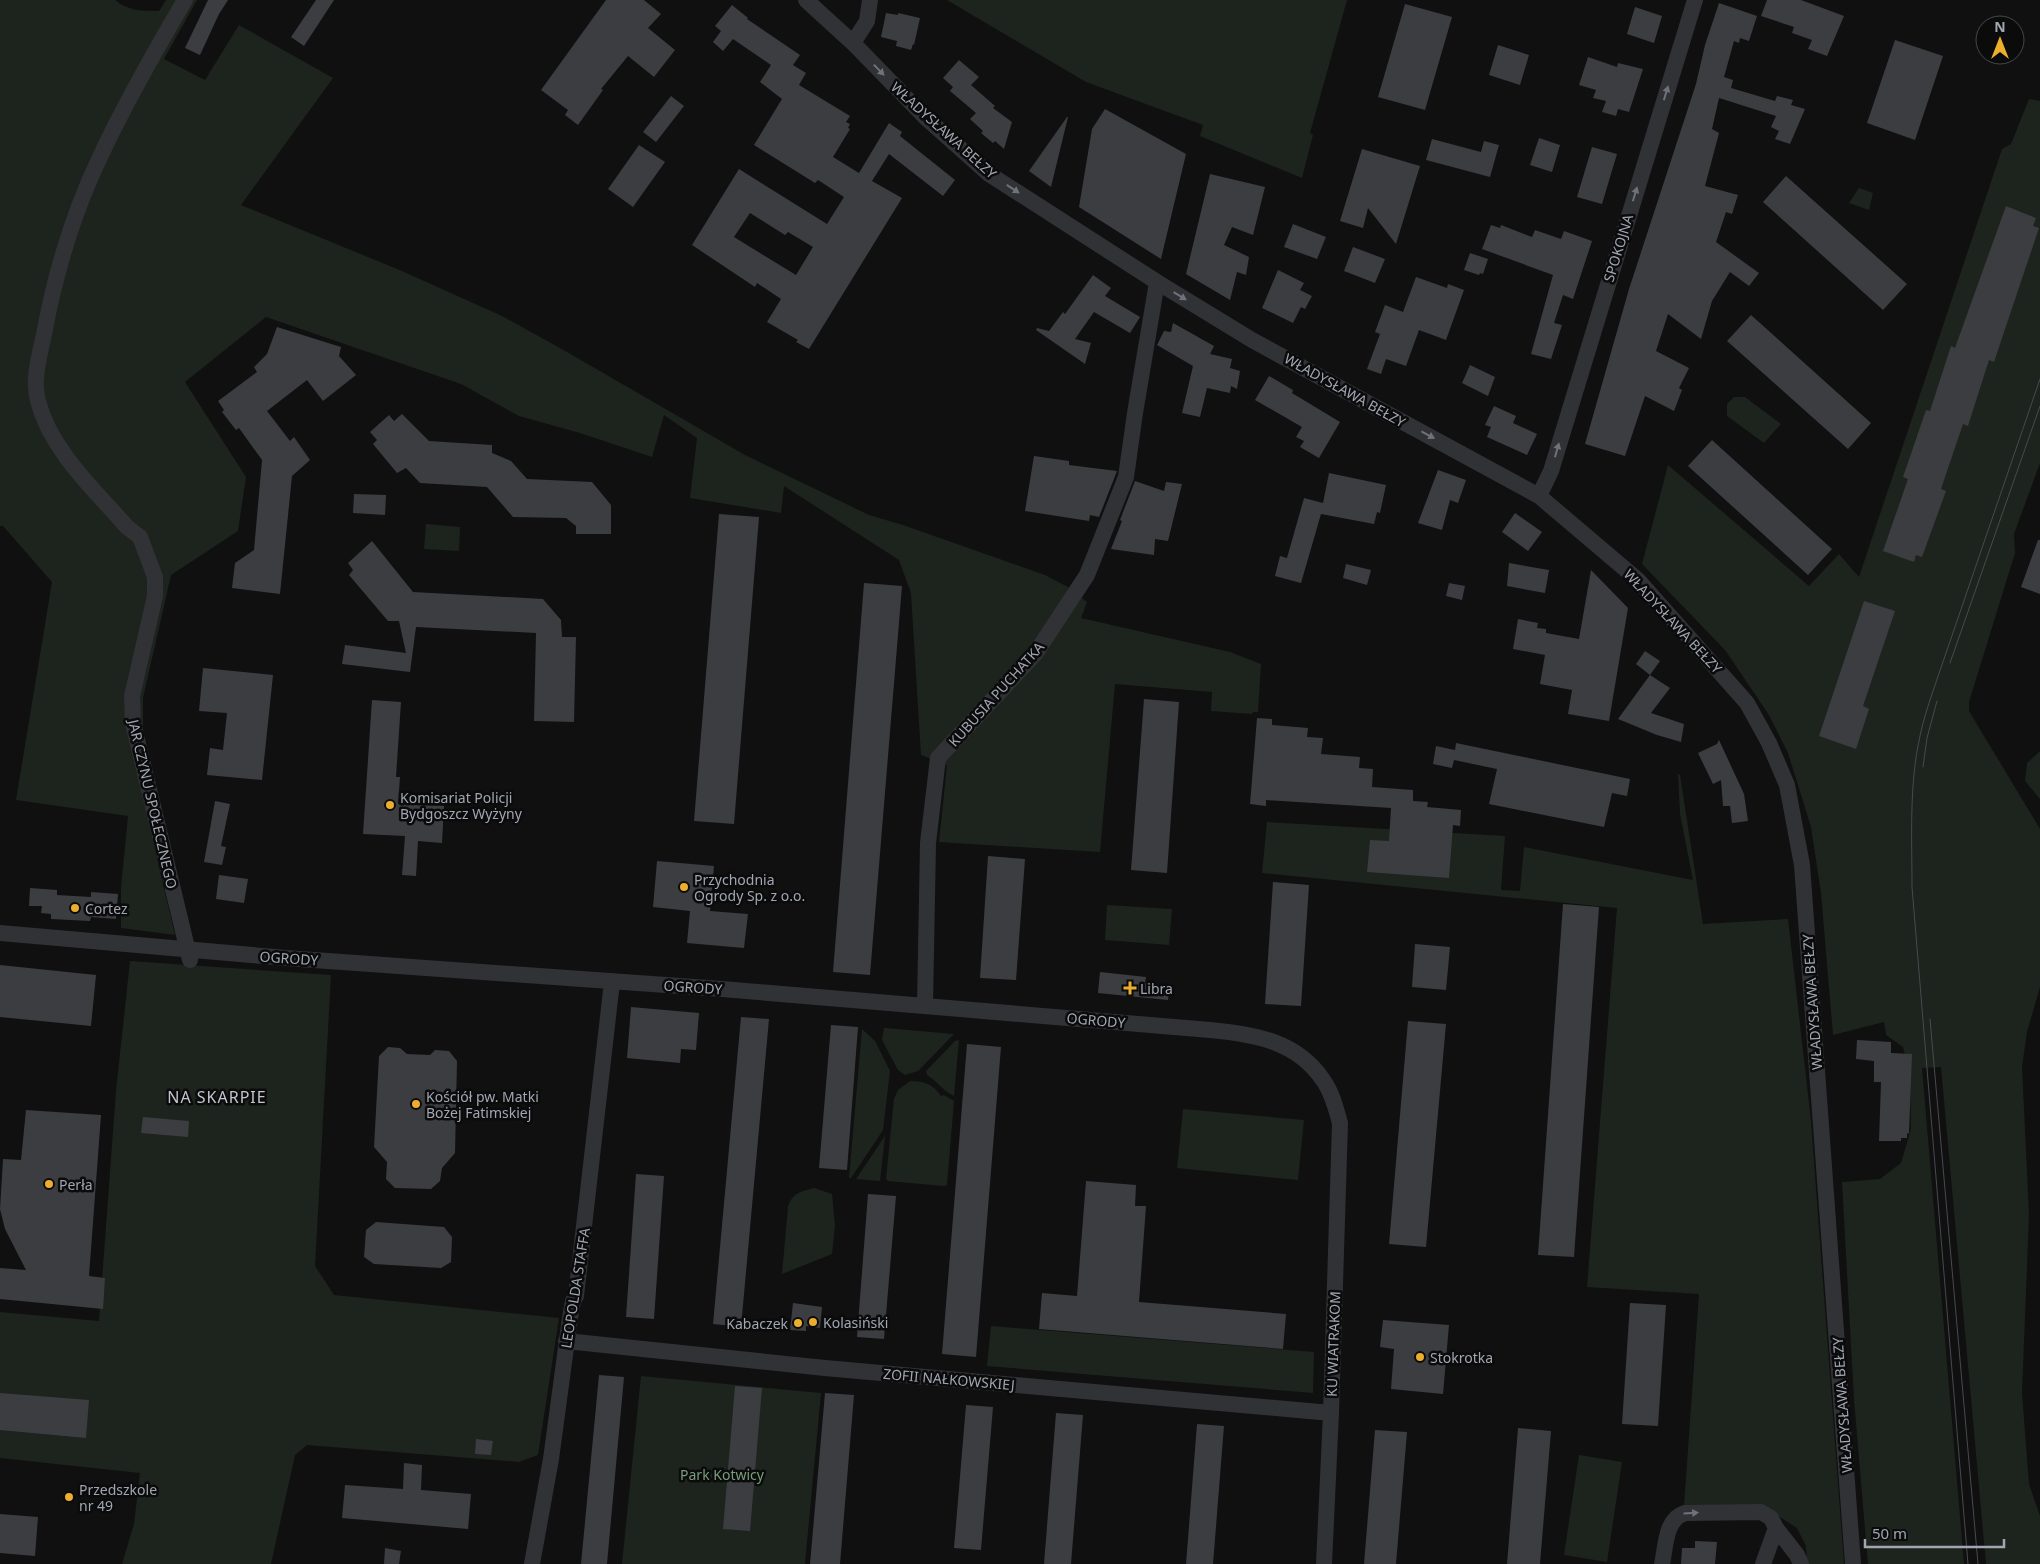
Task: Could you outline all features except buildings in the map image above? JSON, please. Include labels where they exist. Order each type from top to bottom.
[{"type":"street","name":"JAR CZYNU SPOŁECZNEGO","points":[[185,0],[145,69],[99,158],[82,202],[52,294],[38,363],[36,390],[41,411],[49,431],[60,448],[127,527],[140,537],[155,577],[155,596],[132,696],[132,723],[188,955]]},
{"type":"street","name":"WŁADYSŁAWA BEŁZY","points":[[806,0],[853,44],[925,117],[989,174],[1157,282],[1252,340],[1539,496],[1638,580],[1747,703],[1769,743],[1787,785],[1802,865],[1853,1564]]},
{"type":"street","points":[[853,44],[866,21],[870,0]]},
{"type":"street","name":"SPOKOJNA","points":[[1539,496],[1550,471],[1695,0]]},
{"type":"street","name":"KUBUSIA PUCHATKA","points":[[924,1005],[928,843],[938,758],[1035,654],[1087,575],[1126,477],[1157,282]]},
{"type":"street","name":"OGRODY","points":[[0,933],[188,955],[612,982],[924,1005],[1228,1031],[1265,1038],[1286,1047],[1306,1060],[1324,1080],[1334,1100],[1340,1123]]},
{"type":"street","name":"LEOPOLDA STAFFA","points":[[532,1564],[551,1459],[566,1341],[573,1301],[576,1296],[612,982]]},
{"type":"street","name":"KU WIATRAKOM","points":[[1324,1564],[1331,1413],[1340,1123]]},
{"type":"street","name":"ZOFII NAŁKOWSKIEJ","points":[[566,1341],[825,1368],[1331,1413]]},
{"type":"street","points":[[1662,1564],[1670,1524],[1677,1515],[1685,1513],[1761,1512],[1771,1518],[1776,1528],[1797,1555],[1801,1564]]},
{"type":"street","points":[[1763,1564],[1776,1528]]},
{"type":"green space","points":[[0,0],[115,0],[130,8],[159,11],[166,0],[197,0],[164,59],[205,80],[239,25],[333,78],[241,205],[402,271],[502,316],[745,455],[869,515],[903,525],[1045,575],[1068,587],[1087,602],[1081,618],[1230,652],[1261,664],[1258,712],[1253,712],[1252,714],[1211,711],[1212,692],[1115,684],[1100,852],[939,842],[947,765],[921,755],[911,593],[899,560],[784,486],[781,513],[690,498],[697,438],[664,415],[652,457],[580,433],[519,416],[461,384],[266,317],[185,382],[246,477],[238,531],[171,575],[143,698],[143,734],[137,722],[138,696],[160,594],[160,573],[144,533],[131,522],[66,446],[55,429],[42,394],[30,394],[43,430],[54,448],[138,545],[152,577],[151,595],[128,693],[127,722],[136,755],[155,850],[175,935],[121,928],[121,887],[128,816],[16,800],[52,582],[3,526],[0,526]]},
{"type":"green space","points":[[947,0],[1347,0],[1310,133],[1313,135],[1302,178],[1200,136],[1203,125],[1086,82]]},
{"type":"green space","points":[[2029,99],[2040,101],[2040,463],[2014,534],[2015,553],[1969,702],[1969,711],[2040,829],[2040,987],[2027,1032],[2022,1067],[2029,1215],[2022,1393],[2029,1484],[2040,1516],[2040,1564],[1986,1564],[1941,1067],[1922,1068],[1964,1564],[1868,1564],[1854,1400],[1842,1182],[1880,1179],[1901,1163],[1911,1129],[1910,1074],[1903,1047],[1886,1035],[1884,1022],[1833,1035],[1821,893],[1811,827],[1788,753],[1769,715],[1725,650],[1642,564],[1668,465],[1809,586],[1839,554],[1859,577],[2002,149],[2011,144]]},
{"type":"green space","points":[[1859,188],[1873,193],[1869,210],[1849,203]]},
{"type":"green space","points":[[1734,397],[1745,397],[1781,424],[1764,443],[1727,416],[1727,404]]},
{"type":"green space","points":[[426,524],[460,527],[459,551],[424,549]]},
{"type":"green space","points":[[2040,751],[2040,799],[2025,781],[2027,763]]},
{"type":"green space","points":[[1678,774],[1680,775],[1703,924],[1788,919],[1811,1121],[1844,1564],[1807,1564],[1806,1546],[1797,1528],[1769,1510],[1684,1506],[1699,1294],[1587,1287],[1617,908],[1262,873],[1267,822],[1505,836],[1501,890],[1520,891],[1524,847],[1693,880],[1680,814]]},
{"type":"green space","points":[[1107,905],[1172,909],[1169,945],[1105,940]]},
{"type":"green space","points":[[130,961],[331,975],[315,1266],[334,1295],[559,1318],[538,1455],[519,1462],[307,1445],[295,1455],[271,1564],[122,1564],[134,1524],[140,1473],[0,1458],[0,1312],[99,1321],[116,1091]]},
{"type":"green space","points":[[884,1028],[954,1034],[918,1071],[905,1075],[898,1070],[882,1040]]},
{"type":"green space","points":[[862,1029],[875,1041],[890,1071],[883,1130],[851,1178],[849,1178]]},
{"type":"green space","points":[[959,1040],[954,1096],[927,1075],[926,1071],[955,1041]]},
{"type":"green space","points":[[910,1081],[928,1084],[941,1096],[944,1095],[954,1101],[947,1185],[888,1181],[886,1179],[894,1099],[898,1090]]},
{"type":"green space","points":[[1183,1109],[1304,1120],[1298,1180],[1177,1168]]},
{"type":"green space","points":[[885,1136],[880,1181],[856,1179]]},
{"type":"green space","points":[[814,1188],[832,1194],[835,1225],[832,1254],[782,1274],[788,1207],[794,1196]]},
{"type":"green space","points":[[991,1326],[1314,1352],[1313,1393],[987,1366]]},
{"type":"green space","name":"Park Kotwicy","points":[[641,1376],[821,1393],[805,1564],[622,1564]]},
{"type":"green space","points":[[1579,1455],[1622,1462],[1607,1562],[1564,1555]]},
{"type":"tram line","points":[[1968,1564],[1912,887],[1914,773],[1916,755],[1927,708],[2040,379]]},
{"type":"tram line","points":[[1950,663],[2040,406]]},
{"type":"tram line","points":[[1923,767],[1927,738],[1937,701]]},
{"type":"tram line","points":[[1930,1019],[1978,1564]]},
{"type":"place","name":"Komisariat Policji Bydgoszcz Wyżyny","points":[[390,805]]},
{"type":"place","name":"Przychodnia Ogrody Sp. z o.o.","points":[[684,887]]},
{"type":"place","name":"Cortez","points":[[75,908]]},
{"type":"place","name":"Libra","points":[[1130,988]]},
{"type":"place","name":"Kościół pw. Matki Bożej Fatimskiej","points":[[416,1104]]},
{"type":"place","name":"Perła","points":[[49,1184]]},
{"type":"place","name":"Kolasiński","points":[[813,1322]]},
{"type":"place","name":"Kabaczek","points":[[798,1323]]},
{"type":"place","name":"Stokrotka","points":[[1420,1357]]},
{"type":"place","name":"Przedszkole nr 49","points":[[69,1497]]},
{"type":"district","name":"NA SKARPIE","points":[[217,1097]]}]
